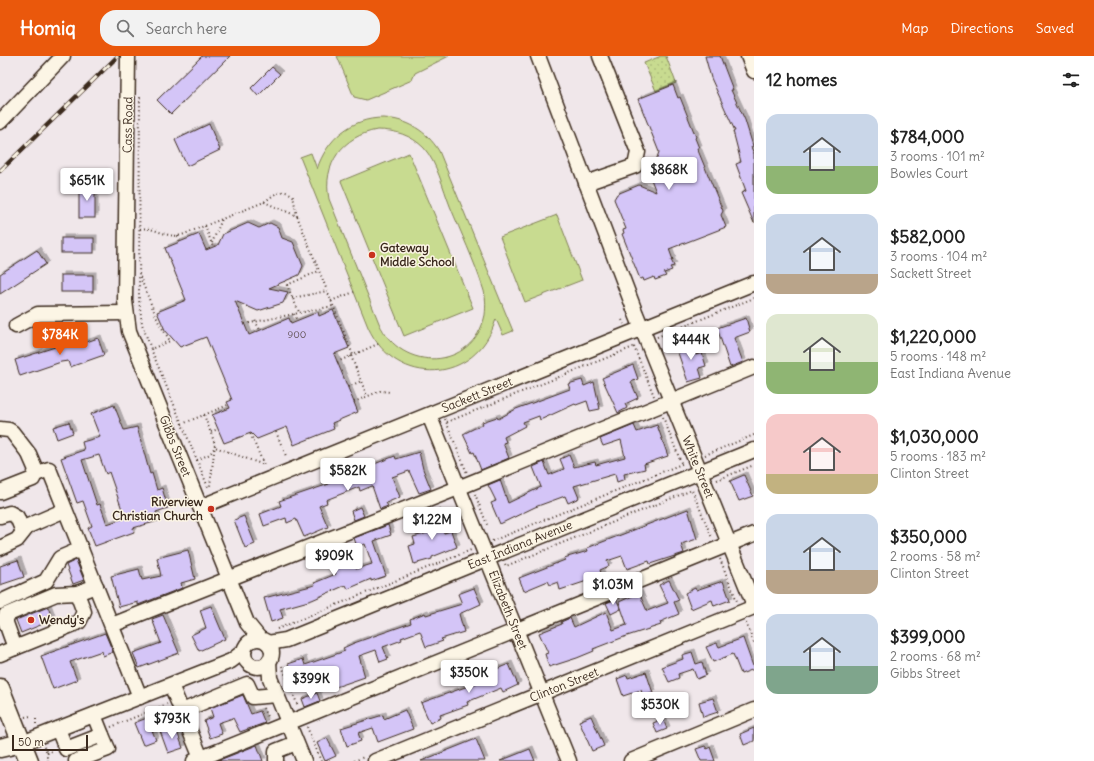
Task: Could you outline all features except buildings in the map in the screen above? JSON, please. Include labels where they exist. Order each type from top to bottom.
[{"type":"main road","points":[[0,688],[29,761]]},
{"type":"main road","points":[[0,748],[22,743]]},
{"type":"street","points":[[0,122],[63,56]]},
{"type":"street","name":"Cass Road","points":[[126,313],[128,56]]},
{"type":"street","name":"White Street","points":[[538,56],[645,335],[754,606]]},
{"type":"street","points":[[586,183],[635,166],[638,152],[600,56]]},
{"type":"street","points":[[748,56],[754,71]]},
{"type":"street","name":"Sackett Street","points":[[200,507],[429,415],[645,335],[754,283]]},
{"type":"street","points":[[16,326],[38,314],[126,313]]},
{"type":"street","name":"Gibbs Street","points":[[126,313],[133,344],[230,579],[258,652],[304,761]]},
{"type":"street","points":[[112,625],[458,488],[754,367]]},
{"type":"street","name":"Elizabeth Street","points":[[429,415],[569,761]]},
{"type":"street","points":[[0,429],[9,430],[12,432],[29,454],[34,464],[42,471],[66,510],[112,625],[110,626],[140,697]]},
{"type":"street","name":"East Indiana Avenue","points":[[22,743],[231,661],[258,652],[484,552],[697,466],[754,450]]},
{"type":"street","points":[[0,492],[33,479],[42,471]]},
{"type":"street","points":[[0,548],[20,536],[28,526],[66,510]]},
{"type":"street","points":[[0,516],[10,514],[17,517],[20,536]]},
{"type":"street","points":[[171,685],[203,759],[754,534]]},
{"type":"street","points":[[0,602],[46,581],[60,558],[81,549]]},
{"type":"street","points":[[15,648],[5,620],[6,615],[10,612],[56,594],[77,593],[96,586]]},
{"type":"street","points":[[0,654],[79,622],[84,612],[77,593]]},
{"type":"street","points":[[5,620],[63,598],[74,601],[77,608],[69,626]]},
{"type":"street","name":"Clinton Street","points":[[374,761],[542,694],[754,606]]},
{"type":"street","points":[[182,711],[247,684],[253,697],[277,695]]},
{"type":"street","points":[[631,761],[754,710]]},
{"type":"street","points":[[83,760],[108,749],[94,715]]},
{"type":"street","points":[[58,729],[68,755],[102,735]]},
{"type":"street","points":[[276,761],[276,751],[296,743]]},
{"type":"path","points":[[140,94],[141,315],[151,349],[209,487],[215,444],[204,415]]},
{"type":"path","points":[[140,229],[149,228],[166,235],[178,236],[264,202],[279,192],[291,194],[295,199],[297,216],[367,396]]},
{"type":"path","points":[[264,202],[297,216]]},
{"type":"path","points":[[212,244],[222,219]]},
{"type":"path","points":[[205,226],[214,247]]},
{"type":"path","points":[[178,236],[180,242]]},
{"type":"path","points":[[287,285],[319,270]]},
{"type":"path","points":[[140,277],[158,321],[170,341],[151,349]]},
{"type":"path","points":[[285,281],[299,312]]},
{"type":"path","points":[[292,298],[327,291]]},
{"type":"path","points":[[331,302],[354,292]]},
{"type":"path","points":[[447,422],[645,335],[754,298]]},
{"type":"path","points":[[245,324],[255,320],[333,306]]},
{"type":"path","points":[[294,314],[297,321]]},
{"type":"path","points":[[255,320],[260,330]]},
{"type":"path","points":[[337,362],[378,344]]},
{"type":"path","points":[[348,387],[361,381]]},
{"type":"path","points":[[354,402],[380,391],[390,392]]},
{"type":"path","points":[[182,424],[228,405]]},
{"type":"path","points":[[211,432],[218,429]]},
{"type":"path","points":[[276,432],[286,456]]},
{"type":"path","points":[[215,447],[264,465],[250,433]]},
{"type":"path","points":[[276,629],[484,552],[697,466],[754,435]]},
{"type":"path","points":[[197,460],[210,454],[215,447]]},
{"type":"path","points":[[717,480],[754,465]]},
{"type":"path","points":[[745,620],[754,643]]},
{"type":"green space","points":[[337,56],[449,56],[415,73],[412,80],[366,100],[354,97]]},
{"type":"green space","points":[[661,56],[666,56],[676,83],[656,91],[644,63]]},
{"type":"green space","points":[[371,119],[392,119],[416,127],[429,138],[439,151],[513,331],[503,335],[496,319],[486,341],[472,356],[455,366],[435,371],[416,369],[397,361],[381,347],[368,327],[300,157],[311,153],[317,169],[327,148],[342,132],[351,126]],"holes":[[[384,130],[396,132],[414,140],[419,143],[429,154],[472,257],[484,291],[486,301],[485,315],[478,333],[466,347],[452,355],[436,359],[419,357],[403,351],[389,339],[379,323],[329,199],[328,186],[332,163],[345,145],[354,138],[365,133]]]},
{"type":"green space","points":[[409,153],[473,308],[404,336],[341,181]]},
{"type":"green space","points":[[557,215],[582,280],[525,302],[500,237]]},
{"type":"railway","points":[[0,171],[118,56]]},
{"type":"place","name":"Gateway Middle School","points":[[372,255]]},
{"type":"place","name":"Riverview Christian Church","points":[[211,509]]},
{"type":"place","name":"Wendy's","points":[[31,620]]}]
